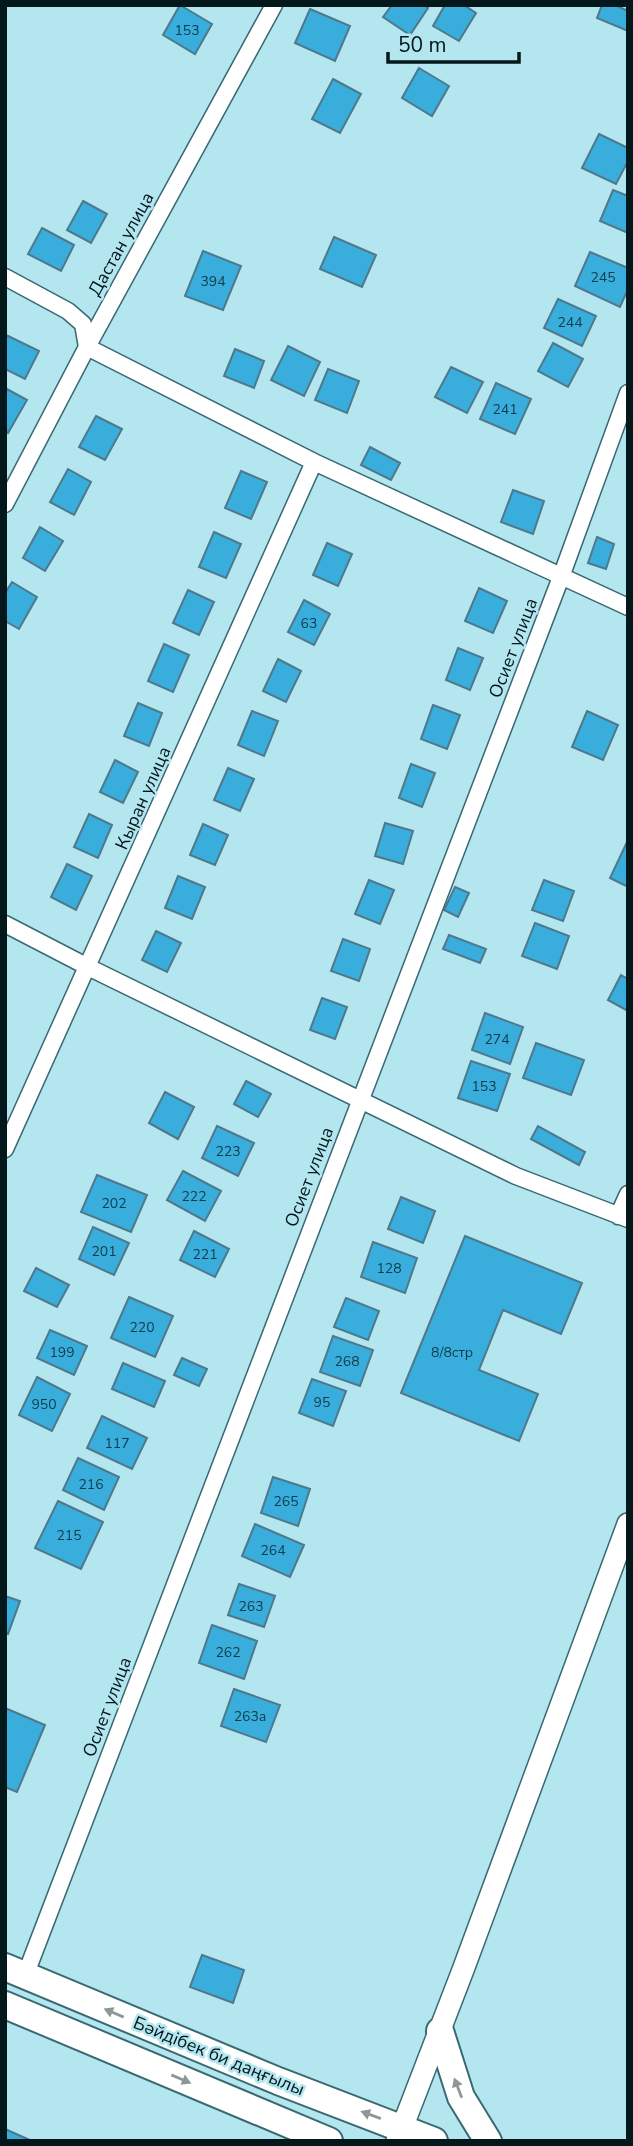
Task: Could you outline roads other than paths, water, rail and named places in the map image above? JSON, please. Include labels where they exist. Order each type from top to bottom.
[{"type":"main road","name":"Бәйдібек би даңғылы","points":[[15,1971],[400,2134],[434,2141]]},
{"type":"main road","name":"Бәйдібек би даңғылы","points":[[5,2006],[329,2141]]},
{"type":"main road","points":[[440,2031],[461,2097],[488,2141]]},
{"type":"street","name":"Дастан улица","points":[[5,503],[274,5]]},
{"type":"street","points":[[5,277],[68,311],[83,324],[87,348],[314,462],[628,607]]},
{"type":"street","name":"Осиет улица","points":[[15,1971],[360,1098],[561,577],[628,393]]},
{"type":"street","name":"Кыран улица","points":[[5,1149],[314,462]]},
{"type":"street","points":[[5,924],[516,1176],[623,1218],[628,1194]]},
{"type":"street","points":[[400,2134],[628,1524]]}]
